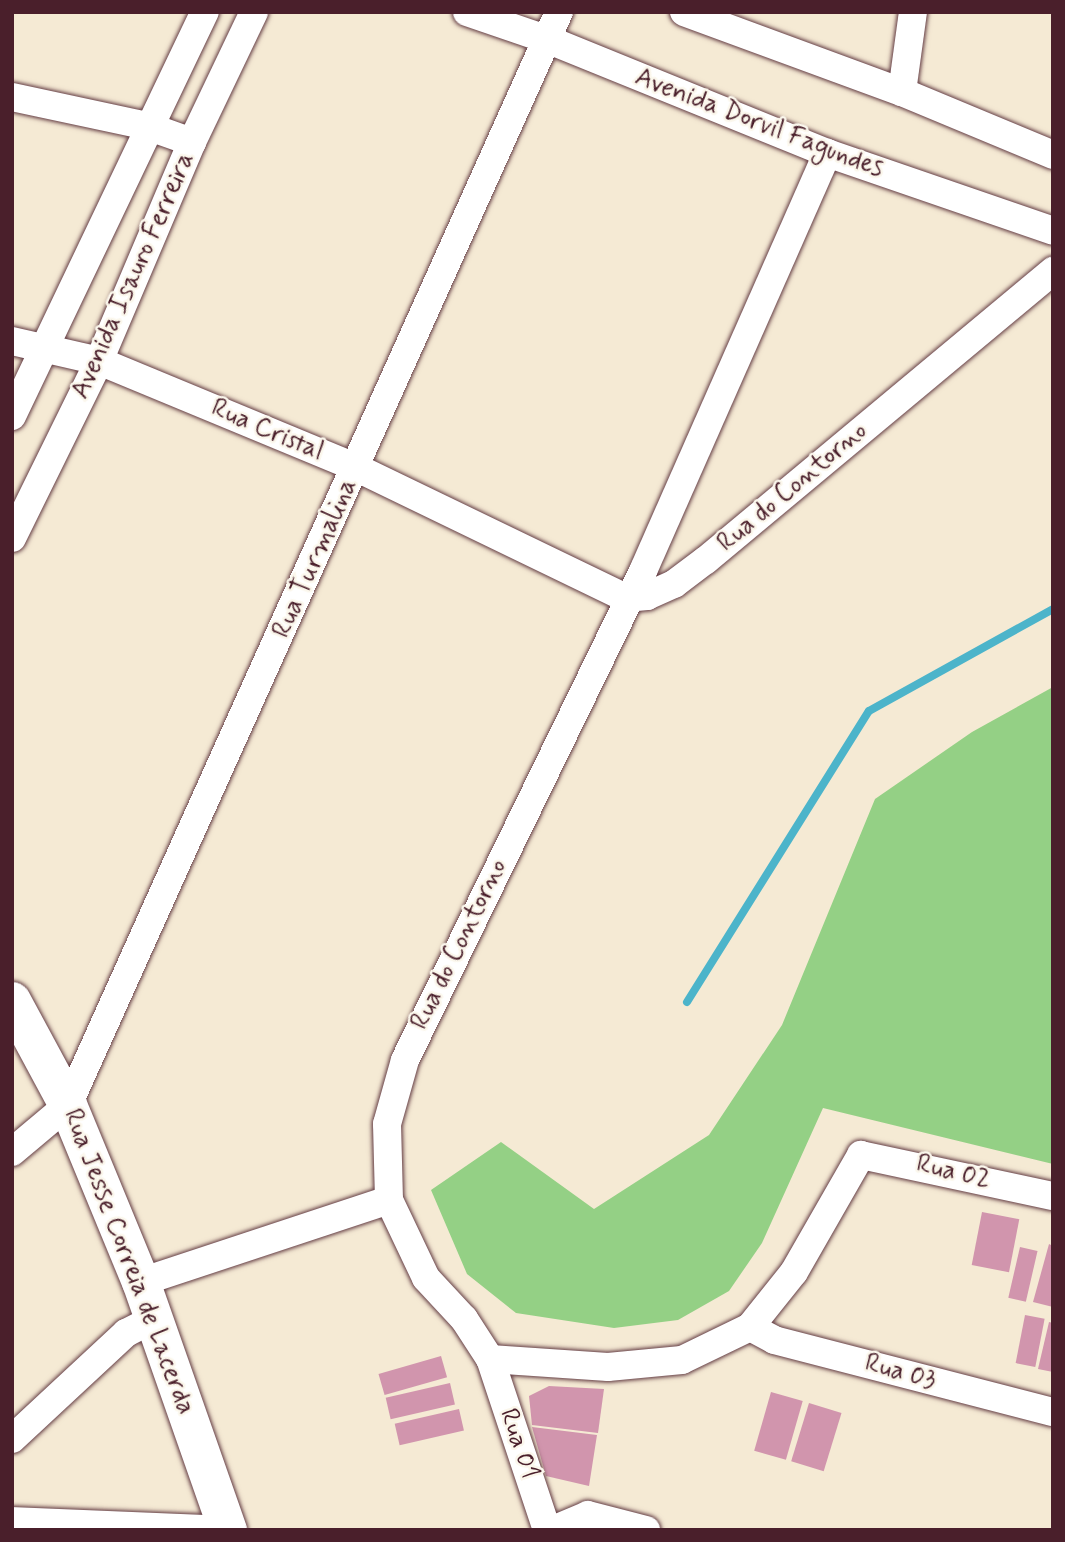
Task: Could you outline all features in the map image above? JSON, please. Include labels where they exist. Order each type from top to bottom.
[{"type":"main road","name":"Rua Jesse Correia de Lacerda","points":[[12,1002],[68,1105],[141,1282],[228,1530]]},
{"type":"street","name":"Avenida Isauro Ferreira","points":[[12,416],[147,127],[205,12]]},
{"type":"street","name":"Avenida Isauro Ferreira","points":[[12,538],[99,361],[192,142],[254,12]]},
{"type":"street","name":"Avenida Dorvil Fagundes","points":[[467,12],[549,40],[827,153],[1053,232]]},
{"type":"street","name":"Rua Turmalina","points":[[68,1105],[357,468],[549,40],[559,12]]},
{"type":"street","points":[[684,12],[902,92],[1053,155]]},
{"type":"street","points":[[902,92],[913,12]]},
{"type":"street","points":[[12,97],[147,127],[192,142]]},
{"type":"street","points":[[626,598],[643,571],[827,153]]},
{"type":"street","name":"Rua do Contorno","points":[[490,1359],[464,1320],[426,1278],[389,1200],[387,1124],[405,1060],[626,598],[647,596],[674,584],[706,561],[1053,271]]},
{"type":"street","name":"Rua Cristal","points":[[12,341],[99,361],[357,468],[626,598]]},
{"type":"street","points":[[12,1152],[68,1105]]},
{"type":"street","name":"Rua 02","points":[[750,1328],[794,1272],[855,1160],[867,1153],[1053,1196]]},
{"type":"street","points":[[141,1282],[389,1200]]},
{"type":"street","points":[[12,1439],[126,1333],[153,1319]]},
{"type":"street","points":[[490,1359],[608,1367],[682,1360],[750,1328]]},
{"type":"street","name":"Rua 03","points":[[750,1328],[774,1340],[1053,1412]]},
{"type":"street","name":"Rua 01","points":[[490,1359],[547,1530]]},
{"type":"street","points":[[553,1530],[588,1516],[646,1530]]},
{"type":"street","points":[[12,1521],[228,1530]]},
{"type":"green space","points":[[1053,687],[1053,1164],[823,1108],[762,1243],[729,1291],[678,1320],[614,1328],[516,1313],[467,1274],[431,1190],[501,1142],[594,1209],[709,1135],[782,1025],[875,799],[972,732]]},
{"type":"building","points":[[982,1212],[1019,1219],[1009,1272],[972,1265]]},
{"type":"building","points":[[1049,1244],[1053,1246],[1053,1307],[1033,1302]]},
{"type":"building","points":[[1020,1247],[1038,1251],[1026,1302],[1008,1298]]},
{"type":"building","points":[[1025,1315],[1045,1319],[1035,1367],[1016,1363]]},
{"type":"building","points":[[1049,1322],[1053,1323],[1053,1372],[1038,1369]]},
{"type":"building","points":[[441,1356],[447,1377],[385,1395],[379,1374]]},
{"type":"building","points":[[450,1383],[455,1404],[391,1419],[386,1398]]},
{"type":"building","points":[[549,1386],[604,1389],[598,1433],[532,1425],[529,1396]]},
{"type":"building","points":[[771,1392],[803,1401],[786,1460],[754,1451]]},
{"type":"building","points":[[809,1403],[842,1413],[824,1471],[791,1461]]},
{"type":"building","points":[[459,1409],[464,1430],[400,1445],[395,1424]]},
{"type":"building","points":[[532,1427],[597,1435],[589,1486],[546,1476]]},
{"type":"waterway","points":[[687,1002],[869,711],[1053,609]]}]
